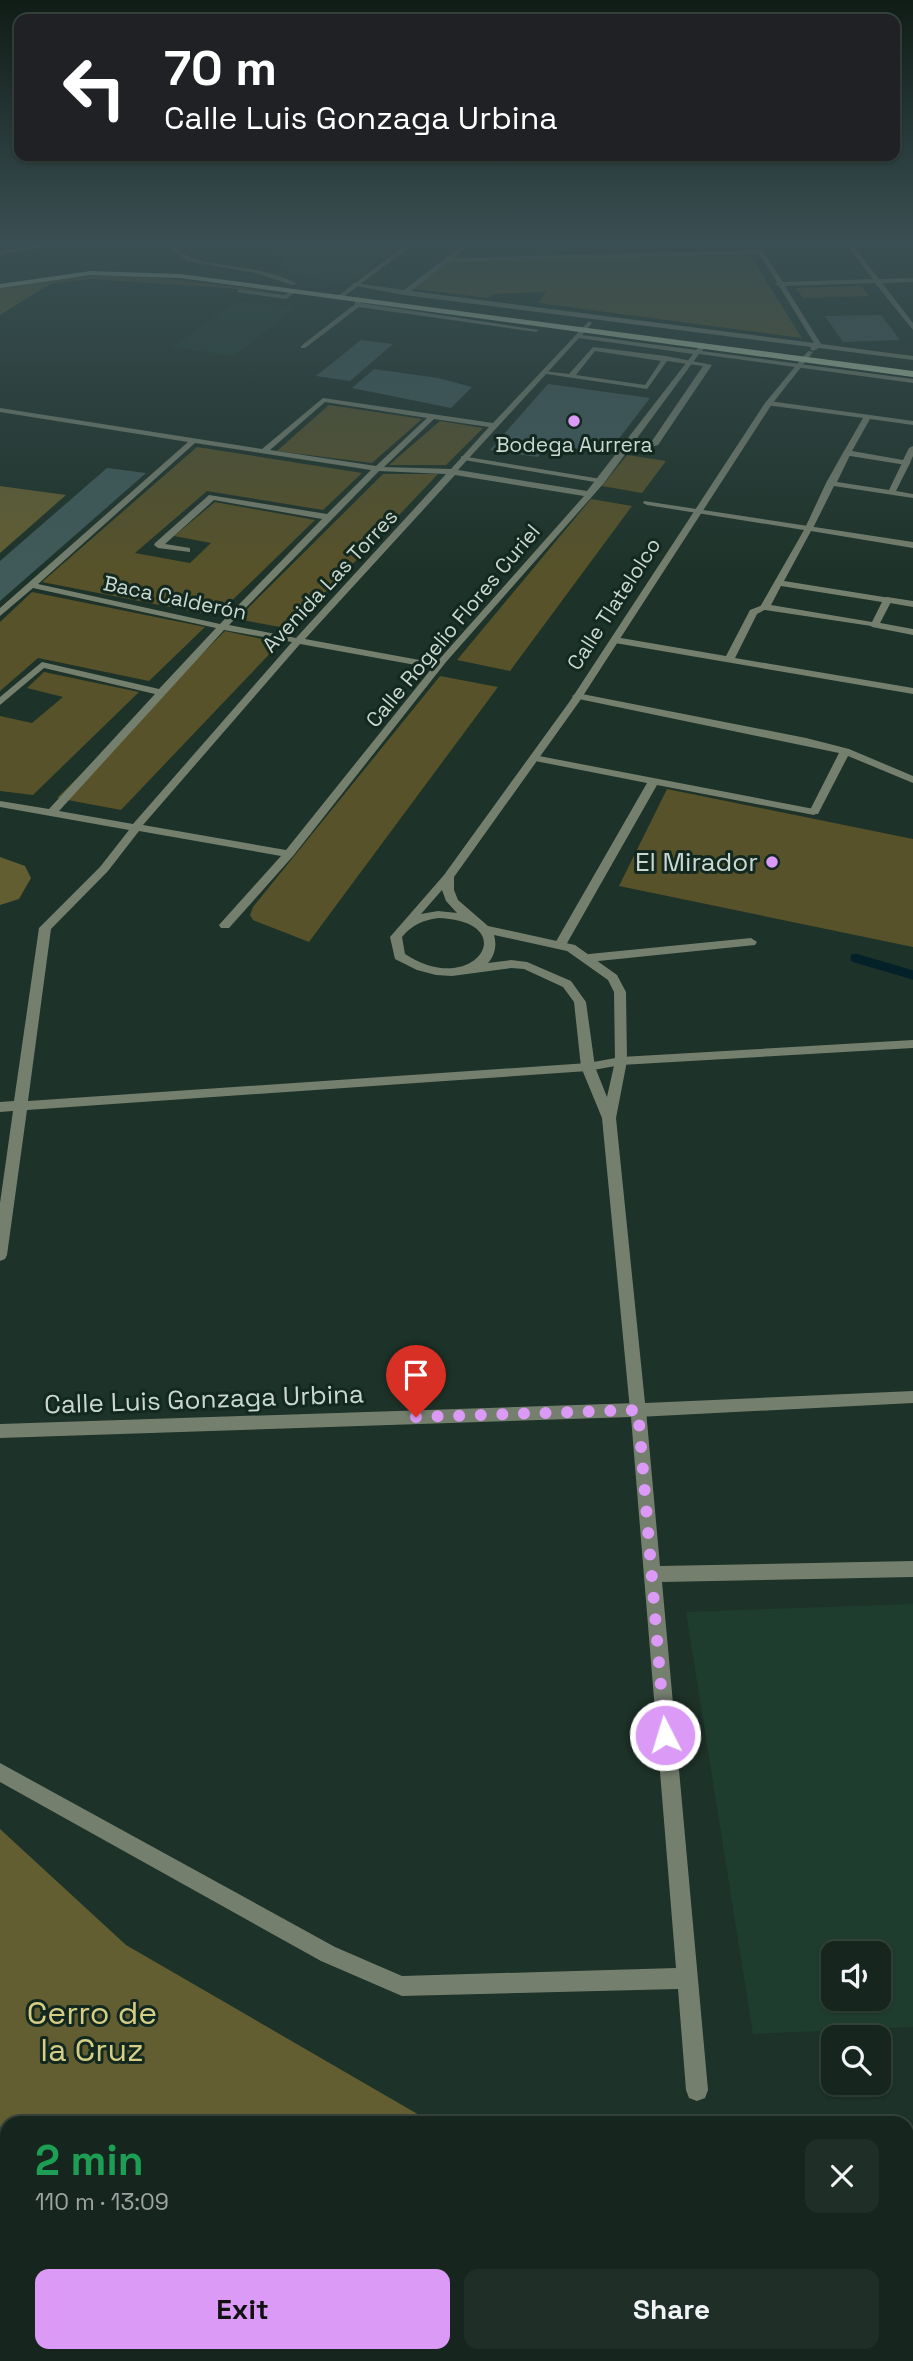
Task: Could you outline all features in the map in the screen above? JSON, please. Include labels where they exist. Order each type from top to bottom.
[{"type":"main road","points":[[732,353],[913,374]]},
{"type":"main road","points":[[840,353],[913,365]]},
{"type":"street","name":"Avenida Las Torres","points":[[0,1255],[45,929],[104,869],[137,826],[298,640],[562,353]]},
{"type":"street","points":[[571,377],[590,353]]},
{"type":"street","points":[[622,453],[654,443],[709,368],[703,363],[627,353]]},
{"type":"street","name":"Calle Rogelio Flores Curiel","points":[[225,925],[289,854],[438,666],[601,481],[697,353]]},
{"type":"street","name":"Calle Tlatelolco","points":[[402,928],[448,877],[578,696],[769,403],[798,362],[809,353]]},
{"type":"street","points":[[860,353],[913,358]]},
{"type":"street","points":[[647,387],[666,358]]},
{"type":"street","points":[[798,362],[913,381]]},
{"type":"street","points":[[544,373],[647,387],[663,396]]},
{"type":"street","points":[[263,452],[323,400],[495,426]]},
{"type":"street","points":[[769,403],[913,423]]},
{"type":"street","points":[[0,410],[377,469],[454,472],[589,494]]},
{"type":"street","name":"Avenida Las Torres","points":[[52,812],[222,626],[327,517],[433,416]]},
{"type":"street","points":[[765,607],[868,417]]},
{"type":"street","points":[[0,613],[193,441]]},
{"type":"street","points":[[847,453],[910,456],[891,493]]},
{"type":"street","points":[[464,458],[601,481]]},
{"type":"street","points":[[830,484],[913,496]]},
{"type":"street","points":[[187,550],[158,545],[212,498],[327,517]]},
{"type":"street","points":[[647,503],[913,545]]},
{"type":"street","points":[[780,583],[913,604]]},
{"type":"street","name":"Baca Calderón","points":[[30,585],[222,626],[438,666]]},
{"type":"street","points":[[875,625],[887,600]]},
{"type":"street","points":[[729,660],[753,612],[765,607],[913,632]]},
{"type":"street","points":[[615,640],[913,691]]},
{"type":"street","points":[[0,702],[42,665],[160,692]]},
{"type":"street","points":[[578,696],[845,751],[912,777]]},
{"type":"street","points":[[534,758],[814,812],[845,751]]},
{"type":"street","points":[[561,945],[653,782]]},
{"type":"street","points":[[0,804],[289,854]]},
{"type":"street","points":[[448,877],[446,891],[468,919],[484,929],[561,945],[589,958],[613,978],[620,992],[621,1061],[609,1118]]},
{"type":"street","points":[[468,919],[439,914],[412,921],[402,928],[396,937],[395,946],[399,956],[408,964],[435,972],[511,964],[527,966],[567,984],[580,1002],[588,1067],[609,1118],[638,1410],[697,2090]]},
{"type":"street","points":[[466,969],[484,958],[489,951],[490,944],[484,929]]},
{"type":"street","points":[[589,958],[751,942]]},
{"type":"street","points":[[0,1107],[588,1067],[621,1061],[913,1044]]},
{"type":"street","name":"Calle Luis Gonzaga Urbina","points":[[0,1431],[638,1410],[913,1397]]},
{"type":"street","points":[[651,1574],[913,1569]]},
{"type":"street","points":[[0,1772],[328,1954],[402,1986],[687,1978]]},
{"type":"shaded area","points":[[214,353],[237,353],[233,356]]},
{"type":"shaded area","points":[[329,405],[422,419],[372,463],[277,451]]},
{"type":"shaded area","points":[[440,421],[483,428],[446,465],[389,465]]},
{"type":"shaded area","points":[[197,447],[362,473],[323,510],[207,491],[135,553],[190,563],[211,543],[174,536],[215,502],[315,520],[216,616],[42,582]]},
{"type":"shaded area","points":[[627,455],[666,461],[642,493],[602,486]]},
{"type":"shaded area","points":[[383,474],[438,474],[291,629],[237,619]]},
{"type":"shaded area","points":[[591,499],[632,506],[510,671],[457,660]]},
{"type":"shaded area","points":[[32,592],[205,627],[149,681],[38,658],[0,691],[0,622]]},
{"type":"shaded area","points":[[225,631],[280,643],[121,810],[57,798]]},
{"type":"shaded area","points":[[44,672],[139,692],[33,795],[0,791],[0,716],[32,723],[63,697],[27,688]]},
{"type":"shaded area","points":[[440,676],[498,687],[309,942],[253,920],[250,915],[253,907]]},
{"type":"shaded area","name":"El Mirador","points":[[667,789],[913,839],[913,947],[619,886]]},
{"type":"shaded area","points":[[913,1604],[913,2027],[821,2025],[821,2031],[753,2034],[686,1612]]},
{"type":"green space","points":[[0,486],[66,495],[0,553]]},
{"type":"green space","points":[[0,857],[25,866],[31,878],[19,899],[0,905]]},
{"type":"green space","name":"Cerro de la Cruz","points":[[0,1829],[126,1945],[421,2116],[0,2116]]},
{"type":"building","points":[[345,353],[382,353],[350,381],[316,376]]},
{"type":"building","points":[[374,369],[438,378],[472,387],[451,408],[352,388]]},
{"type":"building","name":"Bodega Aurrera","points":[[548,384],[650,398],[608,453],[548,445],[538,457],[490,450]]},
{"type":"building","points":[[107,468],[146,473],[0,601],[0,561]]},
{"type":"waterway","points":[[855,958],[913,975]]},
{"type":"place","name":"Bodega Aurrera","points":[[574,421]]},
{"type":"place","name":"El Mirador","points":[[772,862]]},
{"type":"route","points":[[416,1417],[638,1410],[665,1735]]}]
